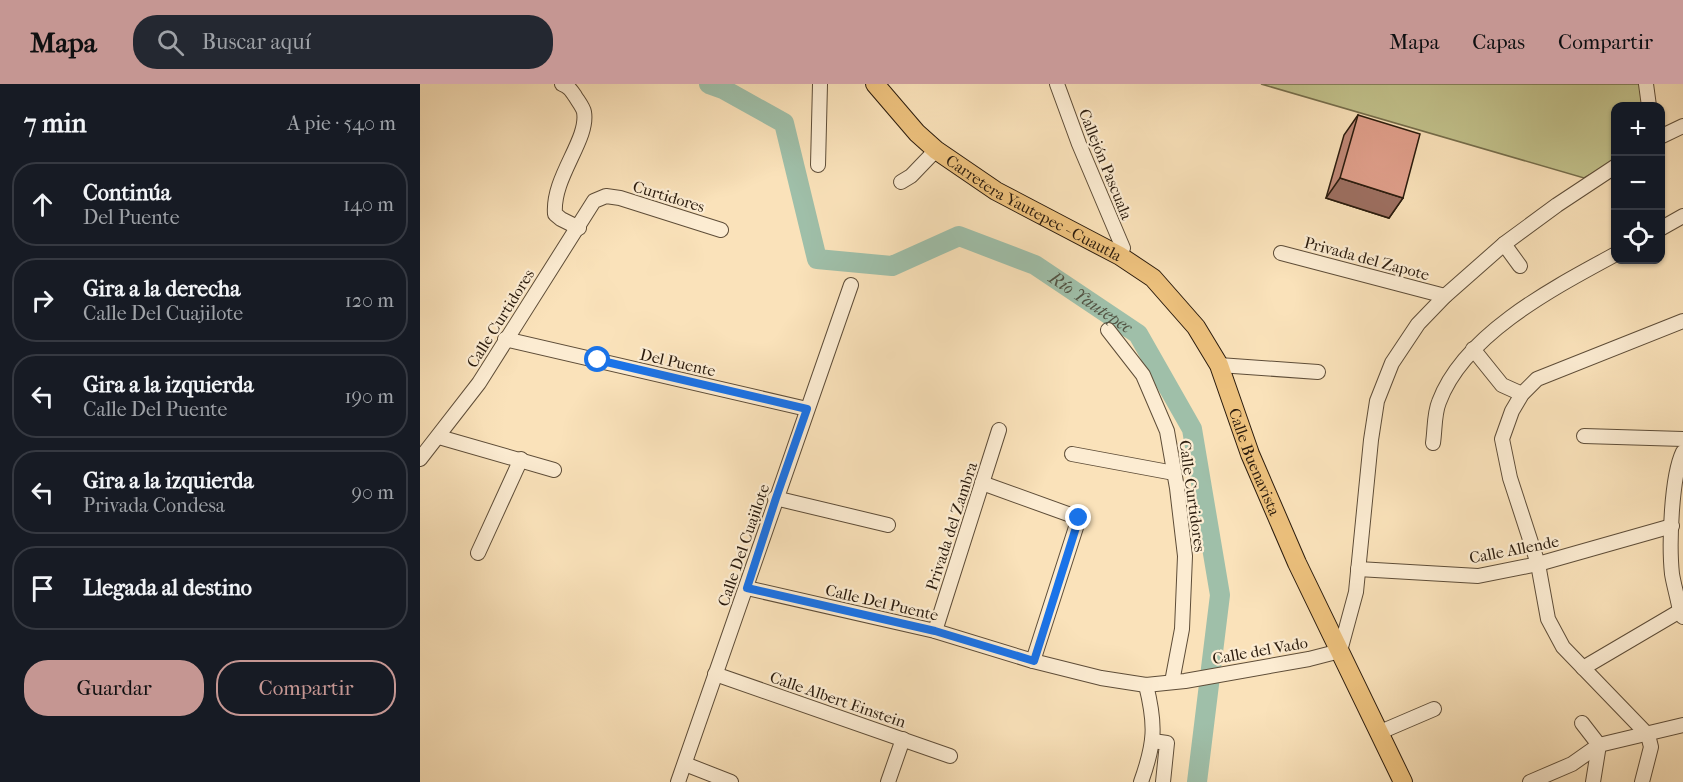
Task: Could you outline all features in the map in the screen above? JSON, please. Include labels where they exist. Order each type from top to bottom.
[{"type":"main road","name":"Carretera Yautepec - Cuautla","points":[[875,84],[920,130],[942,145],[996,191],[1122,252],[1153,278],[1200,325]]},
{"type":"main road","name":"Carretera Yautepec - Cuautla","points":[[886,84],[936,150],[976,175]]},
{"type":"main road","name":"Calle Buenavista","points":[[1200,325],[1223,365],[1304,560],[1314,598],[1378,733],[1404,782]]},
{"type":"street","points":[[562,84],[569,87],[584,110],[584,125],[558,186],[555,214],[579,228]]},
{"type":"street","points":[[818,165],[820,84]]},
{"type":"street","name":"Callejón Pascuala","points":[[1057,84],[1122,252]]},
{"type":"street","points":[[1646,84],[1648,102]]},
{"type":"street","points":[[1665,135],[1683,126]]},
{"type":"street","points":[[901,182],[911,176],[936,150]]},
{"type":"street","points":[[1340,651],[1356,592],[1377,401],[1392,363],[1418,324],[1445,296],[1504,244],[1611,169]]},
{"type":"street","name":"Calle Curtidores","points":[[420,459],[479,383],[594,201],[606,196]]},
{"type":"street","name":"Curtidores","points":[[606,196],[620,198],[721,230]]},
{"type":"street","points":[[1665,226],[1683,216]]},
{"type":"street","points":[[1504,244],[1520,266]]},
{"type":"street","name":"Privada del Zapote","points":[[1281,253],[1445,296]]},
{"type":"street","points":[[1433,443],[1438,403],[1452,378],[1473,350],[1547,292],[1611,257]]},
{"type":"street","name":"Calle Del Cuajilote","points":[[678,782],[850,285]]},
{"type":"street","points":[[1642,782],[1651,747],[1648,735],[1563,647],[1548,619],[1538,564],[1510,478],[1502,439],[1512,411],[1522,394],[1537,379],[1683,321]]},
{"type":"street","name":"Calle Curtidores","points":[[1108,330],[1143,375],[1167,431],[1185,556],[1178,681]]},
{"type":"street","name":"Del Puente","points":[[505,339],[807,409]]},
{"type":"street","points":[[1473,350],[1502,385],[1522,394]]},
{"type":"street","points":[[1223,365],[1318,372]]},
{"type":"street","name":"Privada del Zambra","points":[[935,631],[999,430]]},
{"type":"street","points":[[1584,436],[1683,439]]},
{"type":"street","points":[[439,437],[554,470]]},
{"type":"street","points":[[1582,668],[1682,614],[1672,572],[1672,526],[1678,463],[1683,452]]},
{"type":"street","points":[[1072,454],[1174,473]]},
{"type":"street","points":[[478,553],[521,459]]},
{"type":"street","points":[[982,483],[1079,518],[1034,661]]},
{"type":"street","points":[[776,498],[888,525]]},
{"type":"street","name":"Calle Allende","points":[[1358,569],[1478,576],[1538,564],[1672,526]]},
{"type":"street","name":"Calle Del Puente","points":[[747,588],[935,631],[1034,661],[1101,678],[1146,685],[1178,681]]},
{"type":"street","name":"Calle del Vado","points":[[1178,681],[1340,651]]},
{"type":"street","name":"Calle Albert Einstein","points":[[715,674],[950,756]]},
{"type":"street","points":[[1141,782],[1153,741],[1154,714],[1146,685]]},
{"type":"street","points":[[1378,733],[1434,708]]},
{"type":"street","points":[[1581,723],[1599,746],[1593,782]]},
{"type":"street","points":[[1530,782],[1572,765],[1599,746],[1683,725]]},
{"type":"street","points":[[888,782],[903,739]]},
{"type":"street","points":[[1153,741],[1167,743],[1163,782]]},
{"type":"street","points":[[685,764],[731,782]]},
{"type":"green space","points":[[1261,84],[1646,84],[1648,102],[1611,102],[1611,163],[1584,178]]},
{"type":"building","points":[[1358,115],[1420,134],[1403,198],[1340,178]]},
{"type":"waterway","name":"Río Yautepec","points":[[709,84],[723,89],[784,123],[817,259],[892,266],[959,236],[1035,265],[1138,334],[1192,429],[1220,595],[1197,782]]},
{"type":"route","points":[[598,360],[807,409],[747,588],[935,631],[1034,661],[1079,518]]}]
